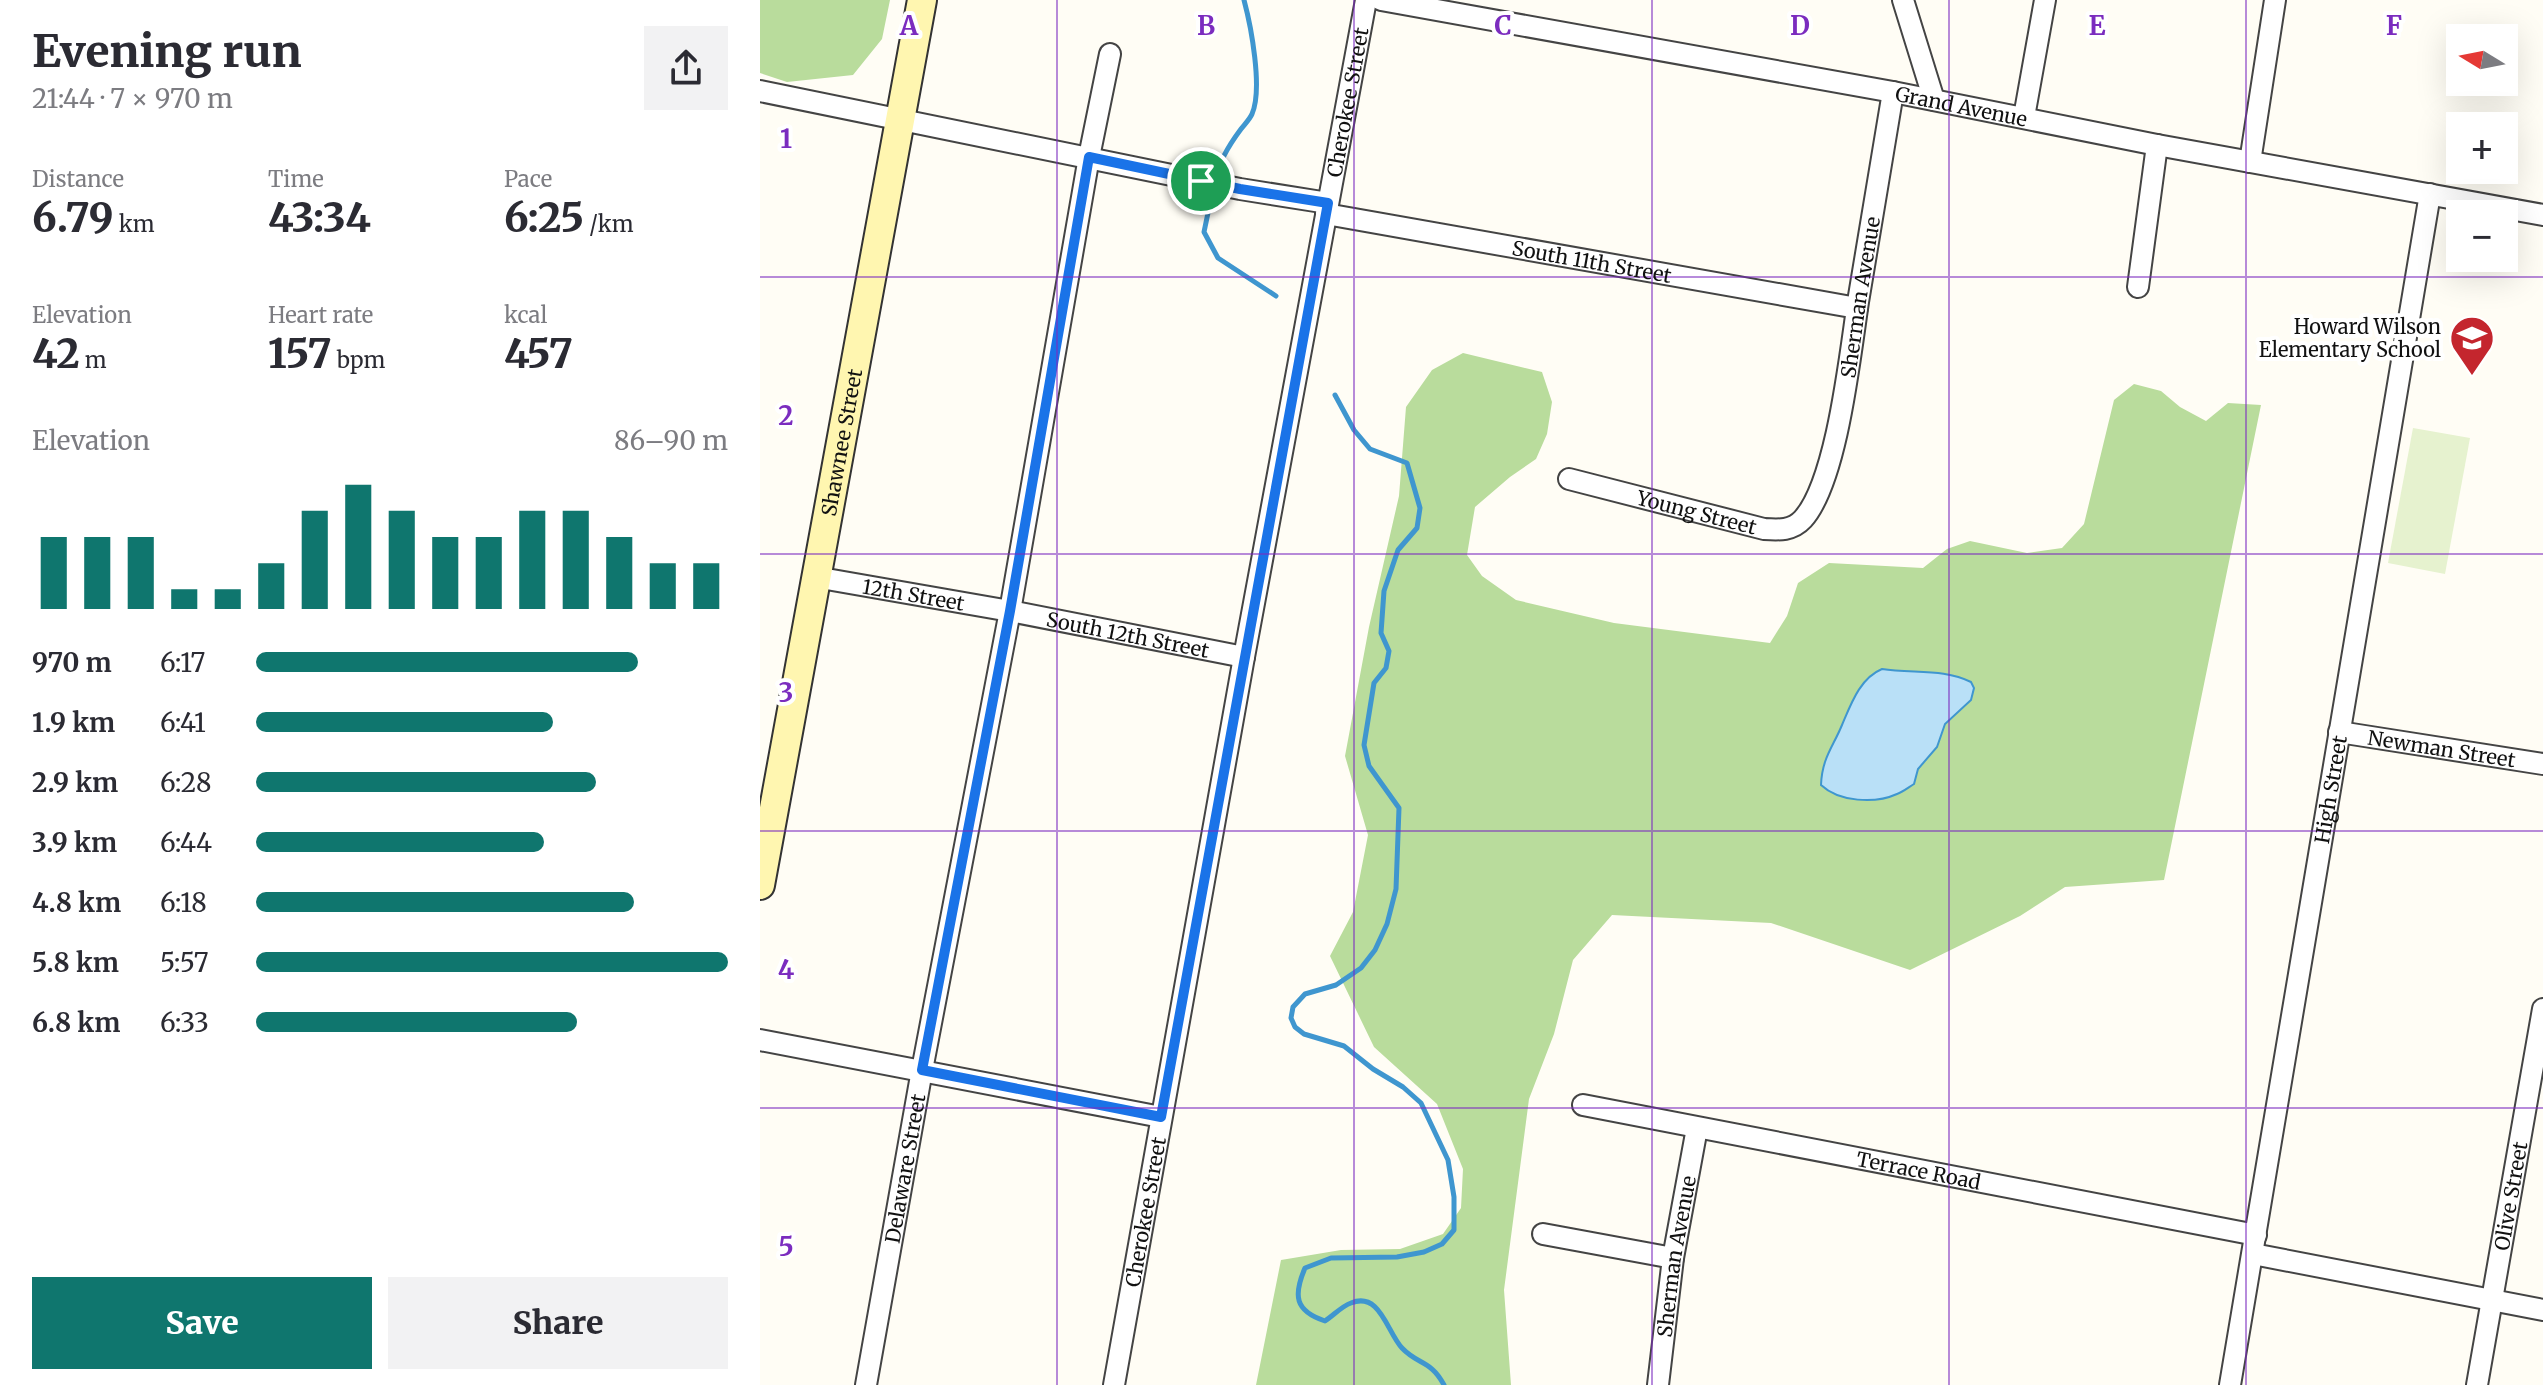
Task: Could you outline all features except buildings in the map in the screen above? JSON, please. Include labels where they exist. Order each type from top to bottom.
[{"type":"street","name":"Shawnee Street","points":[[760,885],[922,0]]},
{"type":"street","name":"Cherokee Street","points":[[1114,1385],[1244,657],[1366,0]]},
{"type":"street","name":"Grand Avenue","points":[[1381,0],[1893,92],[2157,145],[2543,215]]},
{"type":"street","points":[[1903,0],[1934,100]]},
{"type":"street","points":[[2024,117],[2045,0]]},
{"type":"street","points":[[2250,162],[2275,0]]},
{"type":"street","name":"Delaware Street","points":[[866,1385],[1110,54]]},
{"type":"street","name":"South 11th Street","points":[[760,91],[1327,208],[1857,308]]},
{"type":"street","name":"Sherman Avenue","points":[[1814,500],[1824,485],[1833,443],[1893,92]]},
{"type":"street","points":[[2138,287],[2157,145]]},
{"type":"street","name":"High Street","points":[[2230,1385],[2430,194]]},
{"type":"street","name":"Young Street","points":[[1569,479],[1774,530],[1785,530],[1802,520],[1814,500]]},
{"type":"street","name":"12th Street","points":[[815,577],[1010,611]]},
{"type":"street","name":"South 12th Street","points":[[1010,611],[1244,657]]},
{"type":"street","name":"Newman Street","points":[[2339,732],[2543,764]]},
{"type":"street","name":"Olive Street","points":[[2477,1385],[2543,1009]]},
{"type":"street","points":[[760,1040],[1161,1117]]},
{"type":"street","name":"Terrace Road","points":[[1583,1105],[2254,1244],[2543,1310]]},
{"type":"street","name":"Sherman Avenue","points":[[1658,1385],[1673,1258],[1697,1128]]},
{"type":"street","points":[[1543,1234],[1673,1258]]},
{"type":"green space","points":[[760,0],[890,0],[882,39],[853,75],[787,82],[760,73]]},
{"type":"green space","points":[[1463,353],[1542,372],[1552,402],[1547,434],[1536,459],[1475,507],[1467,555],[1482,576],[1516,600],[1614,623],[1770,643],[1787,616],[1798,583],[1829,563],[1923,568],[1947,549],[1970,541],[2027,553],[2062,548],[2084,524],[2114,400],[2134,384],[2161,391],[2180,407],[2206,421],[2228,403],[2261,405],[2164,880],[2065,887],[2020,916],[1910,970],[1771,923],[1612,915],[1573,960],[1554,1034],[1529,1099],[1504,1290],[1511,1385],[1256,1385],[1281,1260],[1341,1250],[1400,1249],[1443,1234],[1461,1208],[1463,1169],[1437,1104],[1374,1047],[1330,956],[1353,912],[1368,835],[1345,756],[1369,627],[1399,496],[1406,407],[1432,370]]},
{"type":"green space","points":[[2413,428],[2470,438],[2445,574],[2388,563]]},
{"type":"water","points":[[1882,669],[1939,673],[1961,678],[1971,682],[1974,688],[1971,700],[1945,724],[1937,747],[1918,769],[1914,784],[1899,793],[1878,799],[1858,800],[1837,795],[1821,785],[1826,760],[1857,692],[1874,673]]},
{"type":"waterway","points":[[1215,180],[1225,153],[1251,116],[1255,103],[1255,57],[1244,0]]},
{"type":"waterway","points":[[1213,189],[1204,232],[1218,258],[1276,296]]},
{"type":"waterway","points":[[1335,395],[1354,430],[1370,449],[1407,463],[1420,508],[1417,528],[1398,550],[1384,591],[1381,633],[1389,651],[1386,668],[1374,683],[1364,745],[1369,766],[1399,808],[1396,889],[1387,924],[1375,950],[1361,968],[1336,985],[1305,994],[1293,1007],[1291,1018],[1295,1027],[1304,1034],[1344,1046],[1421,1103],[1448,1160],[1454,1197],[1454,1230],[1442,1244],[1424,1252],[1397,1257],[1331,1258],[1305,1268],[1298,1294],[1302,1307],[1325,1321],[1351,1303],[1369,1303],[1382,1315],[1402,1348],[1434,1371],[1444,1385]]},
{"type":"place","name":"Howard Wilson Elementary School","points":[[2472,377]]},
{"type":"route","points":[[1089,157],[1201,181],[1328,203],[1161,1117],[922,1070],[1010,611],[1089,157]]}]
